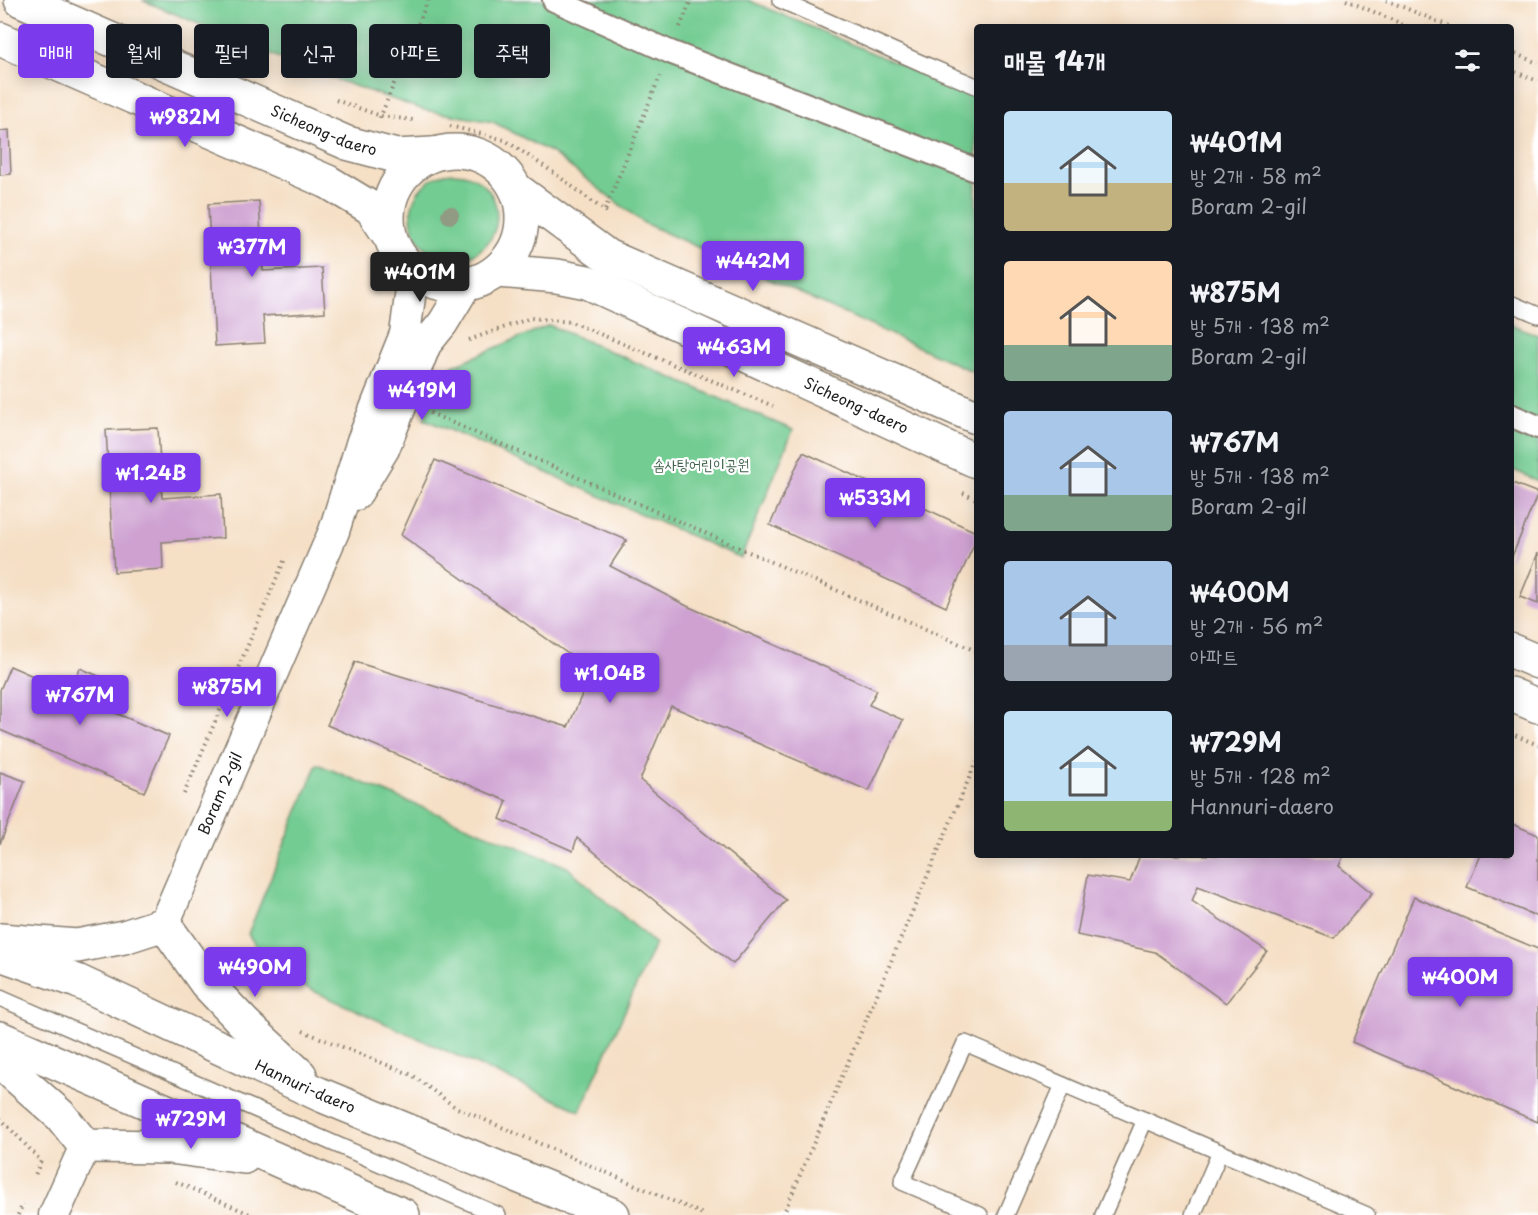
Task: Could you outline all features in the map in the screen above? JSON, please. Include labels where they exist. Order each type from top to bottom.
[{"type":"street","name":"Sicheong-daero","points":[[21,0],[347,143],[396,156],[432,154]]},
{"type":"street","points":[[554,0],[670,52],[974,169]]},
{"type":"street","points":[[0,39],[328,182],[371,208],[395,246],[418,275],[441,285],[466,285],[483,280],[498,271],[513,254],[522,234],[523,211],[517,190]]},
{"type":"street","points":[[395,246],[388,210],[395,186],[411,167],[432,154],[457,150],[481,156],[502,169],[517,190],[608,256],[974,416]]},
{"type":"street","name":"Boram 2-gil","points":[[164,924],[334,531],[362,441],[405,334],[411,289],[395,246]]},
{"type":"street","name":"Sicheong-daero","points":[[498,271],[557,276],[587,282],[974,460]]},
{"type":"street","name":"Boram 2-gil","points":[[334,531],[384,449],[426,344],[443,323],[466,285]]},
{"type":"street","points":[[1514,417],[1538,427]]},
{"type":"street","points":[[1514,652],[1538,662]]},
{"type":"street","points":[[1514,696],[1538,706]]},
{"type":"street","points":[[0,940],[76,946],[124,936],[164,924],[206,983],[245,1024],[321,1095]]},
{"type":"street","name":"Hannuri-daero","points":[[0,954],[77,981],[321,1095],[613,1215]]},
{"type":"street","points":[[0,1038],[403,1215]]},
{"type":"street","points":[[0,1062],[61,1116],[85,1146]]},
{"type":"street","points":[[85,1146],[170,1147],[284,1163]]},
{"type":"street","points":[[54,1215],[85,1146]]},
{"type":"lane","points":[[780,0],[974,85]]},
{"type":"lane","points":[[1514,305],[1538,315]]},
{"type":"lane","points":[[0,998],[498,1215]]},
{"type":"lane","points":[[980,1215],[902,1182],[965,1043],[1367,1215]]},
{"type":"lane","points":[[1006,1215],[1063,1084]]},
{"type":"lane","points":[[1103,1215],[1145,1120]]},
{"type":"lane","points":[[1193,1215],[1220,1152]]},
{"type":"path","points":[[368,149],[428,0]]},
{"type":"path","points":[[591,244],[691,0]]},
{"type":"path","points":[[1346,0],[1402,24]]},
{"type":"path","points":[[1386,0],[1444,24]]},
{"type":"path","points":[[1514,54],[1538,63]]},
{"type":"path","points":[[1514,72],[1538,81]]},
{"type":"path","points":[[465,341],[531,318],[571,322],[781,410]]},
{"type":"path","points":[[429,413],[974,650]]},
{"type":"path","points":[[955,489],[974,498]]},
{"type":"path","points":[[181,800],[285,560]]},
{"type":"path","points":[[1514,735],[1538,745]]},
{"type":"path","points":[[783,1215],[974,767]]},
{"type":"path","points":[[292,1027],[412,1075],[456,1107],[705,1215]]},
{"type":"path","points":[[0,1119],[41,1161],[32,1182]]},
{"type":"path","points":[[167,1179],[252,1215]]},
{"type":"path","points":[[18,1215],[27,1193]]},
{"type":"green space","points":[[142,0],[748,0],[974,96],[974,372],[644,223],[552,153],[493,122],[424,110],[331,78],[357,78],[357,24],[281,24],[281,59],[269,54],[269,24],[199,24]]},
{"type":"green space","points":[[454,173],[478,180],[490,192],[497,216],[490,240],[478,252],[454,259],[430,252],[418,240],[411,216],[418,192],[430,180]]},
{"type":"green space","name":"솜사탕어린이공원","points":[[549,325],[793,430],[741,558],[424,419],[443,370]]},
{"type":"green space","points":[[1514,326],[1538,335],[1538,481],[1514,470]]},
{"type":"green space","points":[[317,764],[567,867],[655,944],[580,1111],[273,973],[248,934]]},
{"type":"building","points":[[9,130],[11,174],[0,175],[0,131]]},
{"type":"building","points":[[259,201],[263,271],[322,268],[325,312],[263,316],[265,343],[215,346],[208,204]]},
{"type":"building","points":[[158,428],[162,498],[221,494],[223,538],[162,542],[163,569],[114,572],[106,430]]},
{"type":"building","points":[[803,452],[974,531],[974,544],[946,607],[770,525]]},
{"type":"building","points":[[435,460],[627,540],[610,566],[687,606],[877,690],[869,705],[903,720],[869,791],[671,706],[640,780],[786,900],[733,964],[577,838],[573,851],[500,819],[507,801],[327,725],[355,662],[568,727],[592,671],[401,535]]},
{"type":"building","points":[[1514,484],[1538,493],[1514,552]]},
{"type":"building","points":[[1538,553],[1538,604],[1520,597]]},
{"type":"building","points":[[10,666],[70,692],[80,668],[115,683],[104,708],[169,736],[144,792],[0,730],[0,690]]},
{"type":"building","points":[[0,772],[25,781],[0,844]]},
{"type":"building","points":[[1514,825],[1538,835],[1538,917],[1467,887],[1480,858],[1514,858]]},
{"type":"building","points":[[1139,858],[1343,858],[1339,866],[1372,893],[1334,938],[1198,886],[1192,901],[1267,951],[1226,1003],[1155,952],[1077,935],[1088,875],[1130,882]]},
{"type":"building","points":[[1414,897],[1538,949],[1538,1122],[1352,1042]]}]
